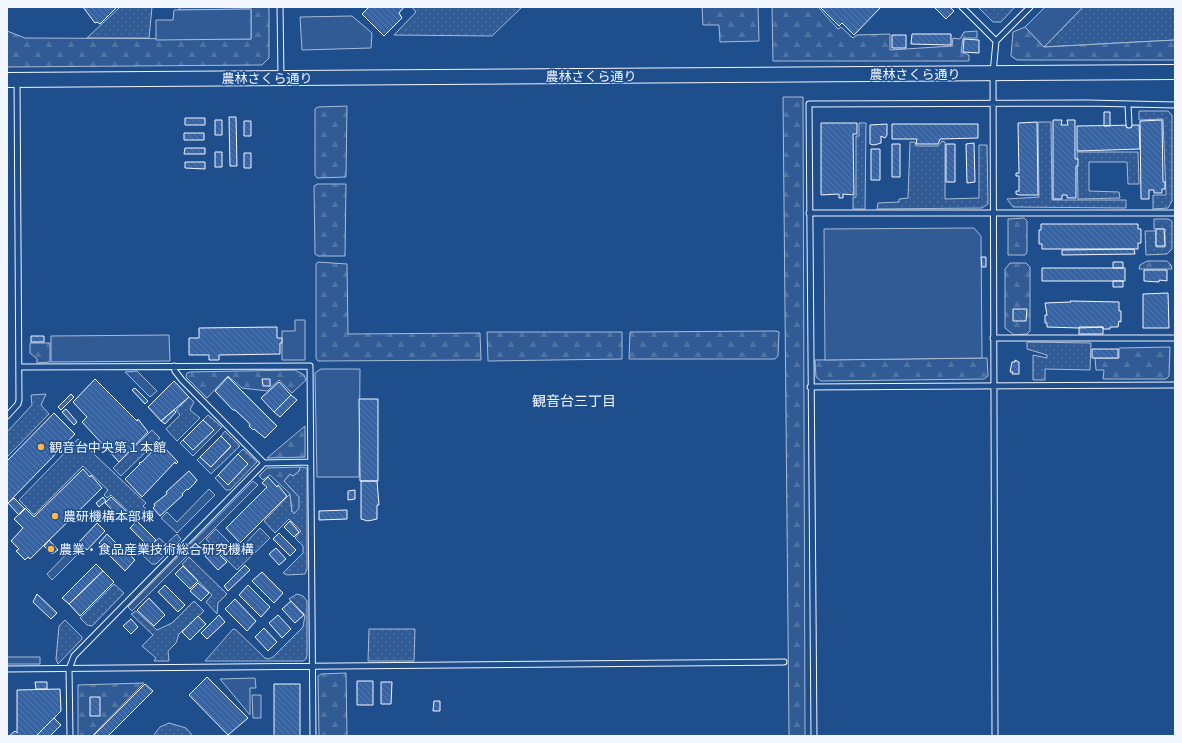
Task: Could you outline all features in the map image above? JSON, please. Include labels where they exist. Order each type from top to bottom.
[{"type":"street","name":"農林さくら通り","points":[[12,80],[1175,72]]},
{"type":"lane","points":[[280,7],[281,78]]},
{"type":"lane","points":[[962,7],[996,41]]},
{"type":"lane","points":[[995,736],[992,214],[993,73],[996,41],[1030,7]]},
{"type":"lane","points":[[7,416],[18,404],[20,367],[12,80]]},
{"type":"lane","points":[[814,736],[810,387],[809,104],[1175,104]]},
{"type":"lane","points":[[1128,104],[1129,125]]},
{"type":"lane","points":[[809,213],[1175,213]]},
{"type":"lane","points":[[993,338],[1175,338]]},
{"type":"lane","points":[[174,366],[182,380],[264,462],[310,462]]},
{"type":"lane","points":[[20,367],[310,366],[313,736]]},
{"type":"lane","points":[[810,387],[1175,385]]},
{"type":"lane","points":[[70,736],[69,669],[74,656],[264,462]]},
{"type":"lane","points":[[7,669],[784,662]]},
{"type":"green space","points":[[120,7],[152,7],[149,38],[87,38]]},
{"type":"green space","points":[[181,7],[267,7],[269,9],[269,58],[262,65],[7,67],[7,31],[25,38],[251,39],[251,9],[178,10]]},
{"type":"green space","points":[[412,7],[522,7],[492,36],[394,35],[416,12]]},
{"type":"green space","points":[[702,7],[758,7],[759,41],[720,42],[719,25],[703,25]]},
{"type":"green space","points":[[772,7],[818,7],[838,29],[841,27],[853,38],[857,35],[890,34],[890,50],[952,46],[953,38],[960,39],[964,32],[977,31],[977,38],[963,38],[961,52],[969,55],[969,61],[773,61]]},
{"type":"green space","points":[[978,7],[1015,7],[1001,22],[993,22]]},
{"type":"green space","points":[[1083,7],[1175,7],[1175,40],[1044,47]]},
{"type":"green space","points":[[1025,27],[1044,47],[1175,40],[1175,60],[1017,60],[1011,56],[1013,32]]},
{"type":"green space","points":[[783,97],[803,97],[805,736],[789,736]]},
{"type":"green space","points":[[347,106],[346,177],[317,178],[315,175],[315,109],[318,107]]},
{"type":"green space","points":[[1139,111],[1168,111],[1172,115],[1172,201],[1168,208],[1153,209],[1153,195],[1166,195],[1163,119],[1139,120]]},
{"type":"green space","points":[[1038,122],[1051,122],[1052,200],[1126,200],[1126,208],[1013,207],[1007,199],[1039,197]]},
{"type":"green space","points":[[859,123],[866,123],[865,209],[853,209],[853,197],[856,197],[856,136],[859,136]]},
{"type":"green space","points":[[942,141],[945,142],[945,199],[979,198],[979,145],[987,145],[988,204],[982,208],[877,209],[878,203],[899,202],[899,199],[908,198],[910,142],[915,142],[916,146],[938,146]]},
{"type":"green space","points":[[1077,152],[1138,152],[1139,184],[1128,184],[1127,162],[1089,162],[1089,191],[1119,192],[1120,198],[1078,199]]},
{"type":"green space","points":[[317,184],[346,184],[345,256],[318,256],[315,254],[314,186]]},
{"type":"green space","points":[[1024,218],[1027,221],[1027,252],[1025,255],[1008,255],[1008,219]]},
{"type":"green space","points":[[1154,219],[1168,219],[1172,221],[1172,249],[1167,254],[1146,255],[1145,231],[1156,231],[1156,247],[1165,247],[1165,229],[1154,229]]},
{"type":"green space","points":[[1147,261],[1167,261],[1171,265],[1172,269],[1139,269],[1140,265]]},
{"type":"green space","points":[[318,262],[347,264],[348,334],[480,333],[481,360],[318,361],[316,358],[316,264]]},
{"type":"green space","points":[[1010,263],[1026,263],[1030,267],[1030,331],[1027,334],[1014,335],[1005,328],[1005,269]]},
{"type":"green space","points":[[487,332],[622,332],[622,359],[488,361]]},
{"type":"green space","points":[[630,332],[779,332],[778,356],[775,359],[629,359]]},
{"type":"green space","points":[[1027,342],[1091,343],[1090,370],[1045,369],[1045,380],[1033,380],[1033,355],[1047,358],[1047,355],[1027,349]]},
{"type":"green space","points":[[30,343],[50,343],[50,362],[37,363],[37,359],[30,353]]},
{"type":"green space","points":[[1170,347],[1169,376],[1166,379],[1103,379],[1104,370],[1096,370],[1095,358],[1119,358],[1119,348]]},
{"type":"green space","points":[[987,358],[988,376],[984,379],[821,381],[816,377],[815,360]]},
{"type":"green space","points":[[295,370],[304,375],[306,380],[292,393],[279,380],[267,391],[242,388],[228,376],[207,398],[186,377],[187,373],[190,372]]},
{"type":"green space","points":[[46,394],[41,405],[49,414],[7,457],[7,432],[32,405],[31,395]]},
{"type":"green space","points":[[189,397],[194,402],[190,410],[200,418],[177,441],[166,429],[180,415],[176,410]]},
{"type":"green space","points":[[208,415],[222,427],[193,456],[180,443],[183,440],[193,450],[213,430],[203,420]]},
{"type":"green space","points":[[305,426],[305,457],[267,458]]},
{"type":"green space","points":[[152,430],[160,438],[121,476],[113,468]]},
{"type":"green space","points":[[225,431],[240,446],[211,474],[197,460],[200,457],[211,467],[231,447],[221,436]]},
{"type":"green space","points":[[78,439],[146,503],[143,506],[146,509],[135,518],[111,495],[107,498],[104,495],[108,490],[83,466],[34,515],[19,500]]},
{"type":"green space","points":[[243,449],[257,462],[230,490],[226,490],[215,478],[218,475],[228,485],[248,464],[238,454]]},
{"type":"green space","points":[[300,467],[307,468],[307,569],[305,574],[287,575],[283,573],[303,553],[303,546],[295,538],[301,531],[289,519],[275,533],[264,521],[290,494],[292,512],[299,497],[284,481],[290,474],[293,476],[299,471]]},
{"type":"green space","points":[[300,467],[299,471],[293,476],[290,474],[284,481],[299,497],[299,508],[294,514],[292,511],[290,494],[270,475],[263,480],[259,476],[267,468]]},
{"type":"green space","points":[[260,528],[270,538],[237,570],[206,539],[216,529],[238,551]]},
{"type":"green space","points":[[177,534],[181,539],[156,564],[152,564],[136,549],[142,543],[148,548],[159,538],[166,544]]},
{"type":"green space","points":[[189,557],[227,594],[218,603],[217,614],[206,602],[212,595],[182,564]]},
{"type":"green space","points":[[114,584],[124,593],[92,626],[87,625],[80,618]]},
{"type":"green space","points":[[297,594],[303,596],[307,601],[306,659],[303,661],[205,661],[233,629],[236,630],[265,658],[269,659],[273,657],[303,627],[305,615],[289,599]]},
{"type":"green space","points":[[194,601],[204,611],[179,634],[176,643],[168,651],[169,661],[154,661],[156,658],[142,646],[153,635],[131,614],[136,611],[157,630],[172,623]]},
{"type":"green space","points":[[65,620],[82,637],[82,639],[58,664],[56,659],[59,626]]},
{"type":"green space","points":[[369,629],[415,629],[414,661],[368,661]]},
{"type":"green space","points":[[346,673],[347,736],[319,736],[318,676],[321,674]]},
{"type":"green space","points":[[144,683],[92,736],[78,736],[78,685]]},
{"type":"green space","points":[[169,723],[186,728],[193,736],[153,736],[160,727]]},
{"type":"shaded area","points":[[1045,7],[1083,7],[1044,47],[1025,27]]},
{"type":"shaded area","points":[[251,9],[251,39],[156,40],[156,20],[173,20],[174,10]]},
{"type":"shaded area","points":[[352,16],[372,33],[371,48],[302,50],[300,17]]},
{"type":"shaded area","points":[[974,228],[981,236],[982,358],[825,360],[824,229]]},
{"type":"shaded area","points":[[295,320],[305,320],[305,360],[282,360],[282,331],[295,331]]},
{"type":"shaded area","points":[[169,335],[170,361],[51,362],[51,336]]},
{"type":"shaded area","points":[[321,369],[360,369],[359,477],[317,477],[315,373]]},
{"type":"shaded area","points":[[137,371],[157,391],[150,397],[125,372]]},
{"type":"shaded area","points":[[253,481],[258,485],[132,611],[128,607]]},
{"type":"shaded area","points":[[209,489],[215,495],[177,533],[161,518],[167,512],[177,522]]},
{"type":"shaded area","points":[[77,543],[83,549],[52,580],[47,574]]},
{"type":"shaded area","points":[[7,657],[40,657],[40,664],[7,664]]},
{"type":"shaded area","points":[[255,678],[256,688],[250,688],[250,715],[220,679]]},
{"type":"shaded area","points":[[252,695],[261,695],[261,718],[253,718]]},
{"type":"building","points":[[83,7],[117,7],[100,24],[97,22],[95,23]]},
{"type":"building","points":[[369,7],[404,7],[399,13],[402,18],[384,36],[362,14]]},
{"type":"building","points":[[820,7],[881,7],[854,35],[842,23],[839,26]]},
{"type":"building","points":[[934,7],[950,7],[954,11],[946,19]]},
{"type":"building","points":[[912,34],[951,34],[951,45],[911,44]]},
{"type":"building","points":[[892,35],[906,35],[906,48],[892,48]]},
{"type":"building","points":[[964,39],[979,40],[979,53],[963,52]]},
{"type":"building","points":[[1104,112],[1110,112],[1110,126],[1104,126]]},
{"type":"building","points":[[229,117],[236,117],[237,166],[230,166]]},
{"type":"building","points":[[185,118],[205,118],[205,125],[185,125]]},
{"type":"building","points":[[215,120],[222,120],[222,135],[215,135]]},
{"type":"building","points":[[1053,120],[1062,120],[1061,125],[1068,125],[1067,120],[1075,120],[1075,159],[1078,159],[1078,166],[1076,166],[1076,198],[1067,198],[1067,195],[1062,195],[1062,199],[1053,199]]},
{"type":"building","points":[[1162,120],[1163,182],[1165,182],[1165,189],[1162,189],[1162,193],[1154,193],[1154,190],[1149,190],[1149,199],[1141,199],[1140,121]]},
{"type":"building","points":[[244,121],[251,121],[251,136],[244,136]]},
{"type":"building","points":[[1037,122],[1038,195],[1019,195],[1016,194],[1016,191],[1019,191],[1019,176],[1016,176],[1016,173],[1019,173],[1018,123]]},
{"type":"building","points":[[821,123],[857,123],[857,134],[853,134],[854,195],[843,194],[843,198],[839,198],[839,194],[821,195]]},
{"type":"building","points":[[887,124],[887,135],[885,138],[881,136],[881,143],[874,145],[870,144],[870,125]]},
{"type":"building","points":[[892,124],[978,124],[978,138],[940,139],[938,144],[916,144],[917,139],[892,139]]},
{"type":"building","points":[[1139,125],[1140,149],[1077,151],[1077,126]]},
{"type":"building","points":[[184,133],[204,133],[204,140],[184,140]]},
{"type":"building","points":[[974,143],[975,182],[967,183],[966,144]]},
{"type":"building","points":[[892,144],[900,144],[900,177],[892,177]]},
{"type":"building","points":[[946,144],[955,144],[955,182],[946,182]]},
{"type":"building","points":[[185,148],[205,148],[205,154],[184,154]]},
{"type":"building","points":[[871,149],[880,149],[880,180],[871,180]]},
{"type":"building","points":[[215,152],[222,152],[222,167],[215,167]]},
{"type":"building","points":[[244,153],[251,153],[251,168],[244,168]]},
{"type":"building","points":[[185,162],[205,162],[205,169],[185,168]]},
{"type":"building","points":[[1041,224],[1138,224],[1138,229],[1141,229],[1141,243],[1138,243],[1138,249],[1042,249],[1042,244],[1039,244],[1039,230],[1041,230]]},
{"type":"building","points":[[1156,229],[1164,229],[1165,246],[1156,246]]},
{"type":"building","points":[[1134,249],[1135,254],[1062,255],[1062,250]]},
{"type":"building","points":[[981,257],[986,257],[986,267],[982,267]]},
{"type":"building","points":[[1113,262],[1123,262],[1123,268],[1113,268]]},
{"type":"building","points":[[1042,268],[1125,268],[1125,281],[1042,281]]},
{"type":"building","points":[[1144,270],[1167,270],[1167,281],[1144,281]]},
{"type":"building","points":[[1113,281],[1123,281],[1123,287],[1113,287]]},
{"type":"building","points":[[1168,293],[1169,328],[1143,328],[1143,294]]},
{"type":"building","points":[[1070,301],[1119,302],[1121,322],[1119,321],[1118,327],[1110,327],[1110,329],[1103,329],[1103,327],[1047,327],[1047,323],[1045,323],[1045,315],[1047,315],[1045,303],[1071,302]]},
{"type":"building","points":[[1013,309],[1027,309],[1026,321],[1013,321]]},
{"type":"building","points":[[277,327],[277,338],[282,338],[282,343],[280,343],[280,354],[219,355],[219,360],[209,360],[209,355],[189,355],[189,338],[199,338],[199,328]]},
{"type":"building","points":[[1079,327],[1103,327],[1103,334],[1079,334]]},
{"type":"building","points":[[31,336],[44,336],[44,342],[31,342]]},
{"type":"building","points":[[1092,349],[1118,349],[1118,358],[1092,358]]},
{"type":"building","points":[[1015,360],[1019,362],[1019,374],[1012,374],[1013,372],[1010,372],[1012,362],[1015,362]]},
{"type":"building","points":[[228,377],[277,426],[265,438],[254,429],[253,430],[249,426],[250,424],[235,410],[233,410],[215,391]]},
{"type":"building","points":[[95,379],[137,421],[138,419],[148,432],[119,462],[82,422],[87,417],[73,402]]},
{"type":"building","points":[[262,379],[270,379],[270,386],[263,386]]},
{"type":"building","points":[[174,381],[189,397],[161,421],[148,407]]},
{"type":"building","points":[[279,382],[291,395],[274,412],[261,398]]},
{"type":"building","points":[[135,388],[148,401],[145,404],[132,390]]},
{"type":"building","points":[[71,394],[74,397],[61,410],[58,407]]},
{"type":"building","points":[[291,395],[297,400],[280,417],[274,412]]},
{"type":"building","points":[[359,399],[378,399],[378,481],[360,481]]},
{"type":"building","points":[[66,409],[77,422],[74,425],[62,412]]},
{"type":"building","points":[[174,410],[176,412],[165,424],[161,421]]},
{"type":"building","name":"観音台中央第１本館","points":[[54,413],[75,434],[7,504],[7,461]]},
{"type":"building","points":[[203,420],[214,430],[193,450],[183,440]]},
{"type":"building","points":[[221,436],[231,446],[211,467],[200,457]]},
{"type":"building","points":[[160,443],[178,462],[176,464],[175,462],[142,497],[125,479]]},
{"type":"building","points":[[238,454],[248,464],[228,485],[218,475]]},
{"type":"building","name":"農研機構本部棟","points":[[83,469],[90,477],[91,475],[102,488],[30,559],[28,557],[25,560],[16,551],[19,549],[11,541],[23,528],[14,519],[25,508],[34,517]]},
{"type":"building","points":[[189,471],[197,480],[160,516],[153,508],[155,506],[154,504],[167,494],[166,492]]},
{"type":"building","points":[[268,477],[277,487],[278,485],[287,496],[240,543],[226,528],[267,487],[262,483]]},
{"type":"building","points":[[361,481],[377,481],[379,505],[377,505],[377,519],[368,521],[361,519]]},
{"type":"building","points":[[355,490],[355,499],[348,500],[348,491]]},
{"type":"building","points":[[103,497],[106,501],[99,507],[96,503]]},
{"type":"building","points":[[111,497],[130,515],[124,521],[105,503]]},
{"type":"building","points":[[14,498],[25,509],[19,515],[8,503]]},
{"type":"building","points":[[347,510],[347,519],[319,520],[319,511]]},
{"type":"building","points":[[137,521],[156,540],[149,547],[130,528]]},
{"type":"building","points":[[290,521],[299,532],[294,537],[284,527]]},
{"type":"building","points":[[97,523],[105,531],[87,550],[79,542]]},
{"type":"building","points":[[279,533],[296,550],[290,556],[273,539]]},
{"type":"building","points":[[107,534],[119,546],[111,554],[99,543]]},
{"type":"building","points":[[49,540],[58,550],[52,554],[44,546]]},
{"type":"building","points":[[120,545],[135,560],[125,571],[110,556]]},
{"type":"building","points":[[213,548],[227,562],[218,570],[205,556]]},
{"type":"building","points":[[276,548],[286,559],[279,565],[269,554]]},
{"type":"building","points":[[96,564],[103,571],[69,604],[62,598]]},
{"type":"building","points":[[245,565],[250,570],[228,591],[224,586]]},
{"type":"building","points":[[183,566],[198,581],[190,589],[175,574]]},
{"type":"building","points":[[103,571],[114,582],[80,616],[69,604]]},
{"type":"building","points":[[262,572],[283,593],[274,603],[252,581]]},
{"type":"building","points":[[198,583],[209,593],[201,601],[190,591]]},
{"type":"building","points":[[165,585],[185,605],[178,612],[158,592]]},
{"type":"building","points":[[248,585],[270,607],[261,617],[239,595]]},
{"type":"building","points":[[37,594],[57,613],[51,619],[33,602]]},
{"type":"building","points":[[149,598],[165,615],[154,626],[137,610]]},
{"type":"building","points":[[235,599],[256,621],[247,631],[225,609]]},
{"type":"building","points":[[291,601],[304,615],[295,623],[282,609]]},
{"type":"building","points":[[219,615],[225,622],[207,639],[201,633]]},
{"type":"building","points":[[278,615],[291,629],[282,638],[269,623]]},
{"type":"building","points":[[198,616],[206,624],[190,640],[182,632]]},
{"type":"building","points":[[131,619],[138,627],[131,634],[123,626]]},
{"type":"building","points":[[264,628],[277,642],[268,651],[255,637]]},
{"type":"building","points":[[207,677],[248,718],[228,735],[189,695]]},
{"type":"building","points":[[357,681],[373,681],[373,705],[357,705]]},
{"type":"building","points":[[35,682],[47,682],[47,689],[36,689]]},
{"type":"building","points":[[381,682],[392,682],[391,704],[381,704]]},
{"type":"building","points":[[145,684],[153,691],[108,736],[93,736]]},
{"type":"building","points":[[274,684],[300,684],[300,736],[274,736]]},
{"type":"building","points":[[60,689],[61,711],[36,736],[9,736],[15,731],[17,733],[17,690]]},
{"type":"building","points":[[90,697],[100,697],[100,716],[90,716]]},
{"type":"building","points":[[434,701],[440,701],[440,711],[433,711]]},
{"type":"building","points":[[54,718],[61,725],[50,736],[36,736]]},
{"type":"place","name":"観音台中央第１本館","points":[[41,447]]},
{"type":"place","name":"農研機構本部棟","points":[[55,516]]},
{"type":"place","name":"農業・食品産業技術総合研究機構","points":[[51,549]]},
{"type":"district","name":"観音台三丁目","points":[[574,401]]}]
